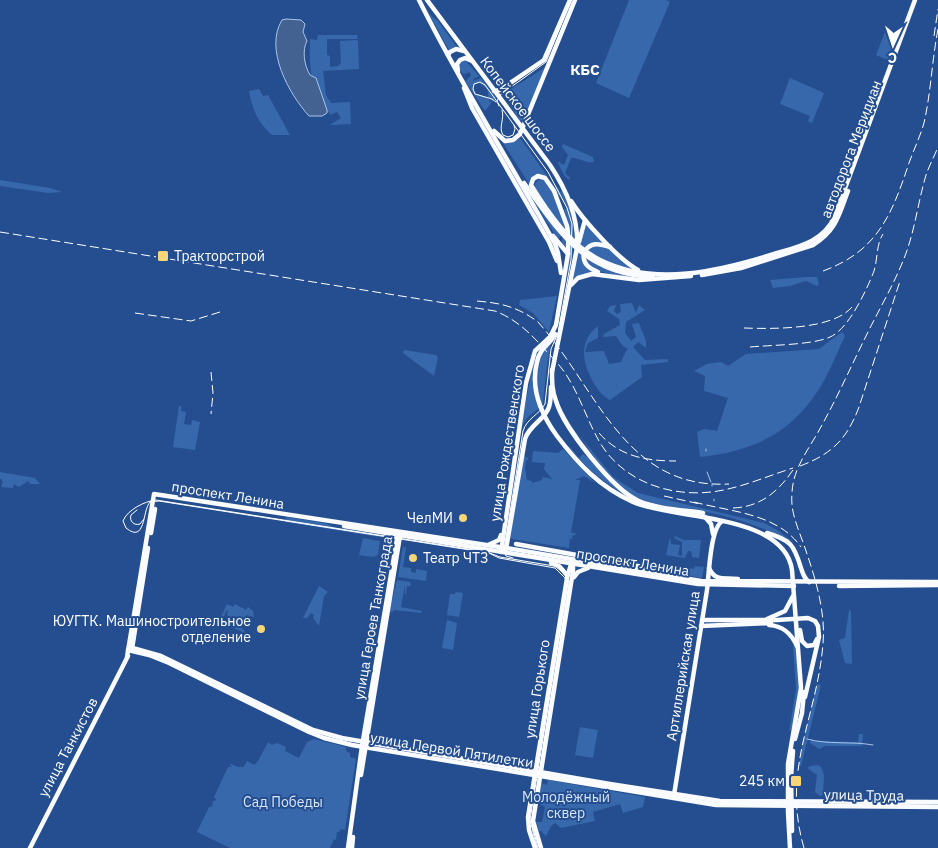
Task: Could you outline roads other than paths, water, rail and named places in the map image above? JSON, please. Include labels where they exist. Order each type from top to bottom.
[{"type":"main road","points":[[419,0],[459,76],[542,220],[558,253],[563,287]]},
{"type":"main road","name":"Копейское шоссе","points":[[427,0],[552,169],[564,189],[576,229]]},
{"type":"main road","points":[[487,122],[500,138],[506,141],[516,138],[523,129],[570,0]]},
{"type":"main road","points":[[494,90],[500,90],[542,62],[554,44],[575,0]]},
{"type":"main road","name":"автодорога Меридиан","points":[[621,270],[687,273],[733,266],[812,242],[825,232],[832,223],[850,179],[917,0]]},
{"type":"main road","name":"автодорога Меридиан","points":[[671,278],[727,272],[754,264],[813,245],[832,230],[842,208],[917,0]]},
{"type":"main road","points":[[448,55],[456,49],[465,52]]},
{"type":"main road","points":[[473,61],[465,58],[460,60],[458,64],[459,76],[470,103],[549,242],[561,273]]},
{"type":"main road","points":[[516,173],[537,197],[552,223],[574,247],[596,262],[640,276],[671,278]]},
{"type":"main road","name":"улица Рождественского","points":[[504,550],[504,527],[526,383],[535,350],[550,337],[556,325],[568,254],[568,232],[564,215],[548,180],[538,176],[532,179],[531,182],[537,197]]},
{"type":"main road","points":[[564,189],[585,220],[630,265],[641,272]]},
{"type":"main road","points":[[542,220],[568,254]]},
{"type":"main road","points":[[577,248],[585,220]]},
{"type":"main road","name":"улица Рождественского","points":[[504,550],[508,538],[521,458],[528,432],[545,415],[550,406],[552,370],[577,248],[576,229]]},
{"type":"main road","points":[[606,276],[588,267],[584,263],[583,255],[587,248],[593,244],[611,247]]},
{"type":"main road","points":[[568,290],[573,282],[583,276],[594,274],[639,280],[671,278]]},
{"type":"main road","points":[[537,361],[542,348],[553,338],[556,325]]},
{"type":"main road","points":[[542,343],[538,351],[536,394],[546,420],[580,466],[616,493],[647,507],[723,521],[774,539],[786,552],[793,570],[801,695],[789,758],[792,848]]},
{"type":"main road","points":[[552,370],[554,396],[562,416],[608,478],[621,490],[644,503],[714,516],[783,538],[796,551],[804,577],[810,583]]},
{"type":"main road","points":[[515,457],[521,458]]},
{"type":"main road","name":"проспект Ленина","points":[[156,494],[398,534],[487,545],[539,559],[708,584],[938,584]]},
{"type":"main road","name":"улица Танкистов","points":[[30,848],[130,649],[156,494]]},
{"type":"main road","points":[[704,517],[711,524],[714,536]]},
{"type":"main road","name":"Артиллерийская улица","points":[[673,796],[708,584],[714,536],[717,525],[723,521]]},
{"type":"main road","points":[[487,545],[499,540],[504,527]]},
{"type":"main road","points":[[764,532],[776,538],[786,547],[792,561],[804,687],[802,713]]},
{"type":"main road","name":"улица Героев Танкограда","points":[[351,847],[364,744],[398,534]]},
{"type":"main road","points":[[508,538],[533,554]]},
{"type":"main road","name":"проспект Ленина","points":[[436,539],[568,559],[708,584],[754,582],[848,584]]},
{"type":"main road","points":[[516,544],[643,567],[660,575]]},
{"type":"main road","points":[[539,559],[559,566],[567,575]]},
{"type":"main road","points":[[568,559],[572,563],[580,561]]},
{"type":"main road","name":"улица Горького","points":[[538,773],[567,575],[572,563]]},
{"type":"main road","name":"улица Горького","points":[[541,848],[528,823],[572,583],[572,563]]},
{"type":"main road","points":[[572,583],[578,572],[593,567]]},
{"type":"main road","points":[[709,568],[716,578],[754,582]]},
{"type":"main road","points":[[760,622],[781,613],[787,608],[794,593]]},
{"type":"main road","points":[[760,622],[808,618],[818,626],[818,642],[793,754],[790,795]]},
{"type":"main road","points":[[702,620],[723,622],[812,621],[816,626],[817,632],[817,641],[814,645],[807,646],[803,643],[798,627]]},
{"type":"main road","points":[[701,626],[723,622]]},
{"type":"main road","points":[[760,622],[776,626],[787,632],[795,641],[800,657]]},
{"type":"main road","name":"улица Первой Пятилетки","points":[[130,649],[169,663],[318,736],[673,796],[720,801],[790,803]]},
{"type":"main road","name":"улица Труда","points":[[790,803],[922,804],[938,802]]},
{"type":"main road","name":"улица Труда","points":[[922,804],[938,807]]},
{"type":"main road","name":"улица Горького","points":[[535,848],[536,841]]},
{"type":"waterway","points":[[707,472],[711,482]]},
{"type":"waterway","points":[[807,739],[823,742],[873,745]]},
{"type":"tram line","points":[[499,106],[497,101],[500,95],[546,62],[571,0]]},
{"type":"tram line","points":[[496,102],[475,94],[474,84],[480,82],[485,85],[548,172],[567,208],[572,224],[571,260],[558,333],[551,349],[545,404],[527,423],[523,431],[504,550],[506,556],[513,558]]},
{"type":"tram line","points":[[502,110],[501,129],[503,135],[508,137],[513,135],[514,125]]},
{"type":"tram line","points":[[537,848],[530,820],[568,583],[555,568],[499,558],[489,553],[159,501],[150,502],[140,529],[137,532],[132,532],[126,528],[123,521],[128,513],[147,502],[156,500],[487,552],[500,557],[554,566],[559,569],[569,583],[532,818],[538,848]]},
{"type":"tram line","points":[[137,510],[131,515],[132,522],[140,524],[144,519]]},
{"type":"tram line","points":[[539,767],[540,772],[544,776],[716,803],[938,805]]},
{"type":"railway","points":[[934,36],[938,9]]},
{"type":"railway","points":[[823,271],[842,263],[857,253],[880,229],[889,214],[924,123],[938,29]]},
{"type":"railway","points":[[804,848],[798,820],[796,793],[798,768],[820,671],[823,620],[816,583],[794,514],[792,500],[793,484],[799,466],[834,402],[901,266],[911,236],[926,175],[938,147]]},
{"type":"railway","points":[[0,232],[495,311],[511,319],[524,329],[558,364],[572,384],[599,441],[623,469],[638,479],[673,491],[691,493],[710,492],[744,485],[793,468]]},
{"type":"railway","points":[[750,347],[813,342],[823,340],[837,333],[844,326],[867,288],[874,271],[879,243],[883,234]]},
{"type":"railway","points":[[800,466],[830,450],[849,428],[859,407],[900,281]]},
{"type":"railway","points":[[477,301],[509,307],[538,322],[559,348],[596,403],[616,429],[638,452],[663,470],[693,481],[729,484]]},
{"type":"railway","points":[[744,328],[786,328],[817,324],[843,315],[852,307]]},
{"type":"railway","points":[[135,313],[191,321],[220,312]]},
{"type":"railway","points":[[211,372],[213,393],[211,414]]},
{"type":"railway","points":[[599,433],[616,448],[634,456],[676,461]]},
{"type":"railway","points":[[733,508],[752,505],[768,497],[793,470]]},
{"type":"railway","points":[[664,496],[700,504]]},
{"type":"railway","points":[[694,502],[766,520],[791,536],[801,547]]},
{"type":"place","name":"Тракторстрой","points":[[163,256]]},
{"type":"place","name":"ЧелМИ","points":[[463,518]]},
{"type":"place","name":"Театр ЧТЗ","points":[[413,558]]},
{"type":"place","name":"ЮУГТК. Машиностроительное отделение","points":[[261,629]]},
{"type":"place","name":"245 км","points":[[796,781]]},
{"type":"district","name":"КБС","points":[[585,69]]},
{"type":"park label","name":"Сад Победы","points":[[283,802]]},
{"type":"park label","name":"Молодёжный сквер","points":[[566,806]]}]
